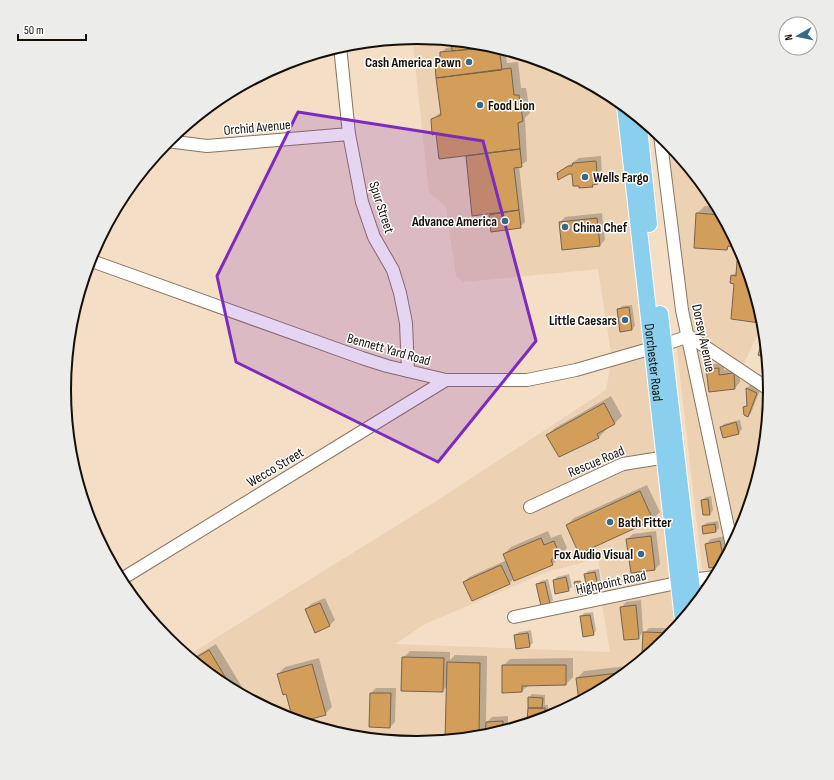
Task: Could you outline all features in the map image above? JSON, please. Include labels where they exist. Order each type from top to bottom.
[{"type":"main road","name":"Dorchester Road","points":[[626,114],[640,192],[658,346],[685,581],[683,611]]},
{"type":"main road","name":"Dorchester Road","points":[[638,124],[640,192]]},
{"type":"main road","name":"Dorchester Road","points":[[685,581],[692,601]]},
{"type":"street","name":"Spur Street","points":[[341,53],[349,134],[362,202],[374,237],[393,270],[400,293],[406,323],[408,371]]},
{"type":"street","name":"Orchid Avenue","points":[[175,142],[206,146],[349,134]]},
{"type":"street","name":"Dorsey Avenue","points":[[661,144],[678,282],[730,537]]},
{"type":"street","name":"Bennett Yard Road","points":[[95,262],[362,358],[446,380],[527,380],[576,370],[689,336]]},
{"type":"street","points":[[689,336],[763,385]]},
{"type":"street","name":"Wecco Street","points":[[126,577],[446,380]]},
{"type":"street","name":"Rescue Road","points":[[530,507],[623,464],[670,456]]},
{"type":"street","name":"Highpoint Road","points":[[514,617],[685,581],[708,578]]},
{"type":"highlighted area","points":[[298,112],[483,141],[536,341],[438,462],[236,362],[217,276]]},
{"type":"shaded area","points":[[413,44],[462,47],[528,62],[549,70],[590,90],[619,109],[677,618],[662,635],[628,665],[609,678],[570,700],[528,718],[462,733],[417,736],[372,733],[327,724],[285,710],[244,690],[206,665],[192,653],[438,500],[606,390],[612,359],[598,269],[464,282],[456,276],[446,207],[429,192]],"holes":[[[597,557],[607,597],[601,599],[610,652],[395,644],[425,624],[549,571],[578,564]]]},
{"type":"shaded area","points":[[661,144],[692,179],[717,217],[737,258],[745,279],[758,334],[741,370],[763,385],[760,435],[756,458],[745,501],[737,522],[712,571],[702,569],[676,341],[689,336]]},
{"type":"building","points":[[452,46],[474,49],[452,51]]},
{"type":"building","name":"Cash America Pawn","points":[[473,49],[500,54],[502,70],[436,78],[435,62],[440,62],[440,52]]},
{"type":"building","name":"Food Lion","points":[[511,68],[514,95],[519,95],[523,121],[518,123],[520,149],[439,159],[436,134],[432,135],[431,119],[441,115],[436,78]]},
{"type":"building","points":[[520,149],[522,167],[514,168],[519,210],[472,216],[466,156]]},
{"type":"building","name":"Wells Fargo","points":[[596,161],[598,184],[592,185],[593,187],[579,188],[579,186],[573,186],[572,174],[558,180],[557,173],[568,166],[572,166],[573,163]]},
{"type":"building","name":"Advance America","points":[[519,210],[521,228],[491,232],[489,215]]},
{"type":"building","points":[[696,213],[715,214],[731,246],[728,246],[727,250],[694,248]]},
{"type":"building","points":[[597,218],[600,246],[562,250],[559,222]]},
{"type":"building","points":[[737,261],[745,279],[756,322],[731,319],[734,284],[730,283],[731,275],[736,276]]},
{"type":"building","name":"Little Caesars","points":[[629,307],[632,330],[620,332],[617,309]]},
{"type":"building","points":[[760,348],[761,356],[758,355]]},
{"type":"building","points":[[719,368],[719,375],[734,373],[735,389],[709,392],[706,369]]},
{"type":"building","points":[[746,388],[757,393],[748,417],[744,415],[743,407],[747,406]]},
{"type":"building","points":[[604,403],[615,424],[597,434],[599,438],[559,457],[546,435]]},
{"type":"building","points":[[736,422],[739,434],[723,438],[720,427]]},
{"type":"building","name":"Bath Fitter","points":[[640,491],[653,520],[579,554],[566,525]]},
{"type":"building","points":[[708,499],[710,515],[703,515],[701,500]]},
{"type":"building","points":[[715,524],[716,532],[703,534],[702,526]]},
{"type":"building","name":"Fox Audio Visual","points":[[651,536],[655,570],[631,573],[626,539]]},
{"type":"building","points":[[541,538],[544,545],[554,541],[560,556],[551,560],[553,565],[514,581],[503,554]]},
{"type":"building","points":[[720,541],[722,552],[714,567],[709,568],[705,544]]},
{"type":"building","points":[[501,565],[510,584],[472,601],[463,582]]},
{"type":"building","points":[[595,572],[598,587],[587,589],[584,574]]},
{"type":"building","points":[[566,577],[569,591],[555,594],[553,580]]},
{"type":"building","points":[[580,581],[583,594],[577,595],[574,582]]},
{"type":"building","points":[[545,582],[550,604],[541,606],[536,584]]},
{"type":"building","points":[[320,603],[330,626],[315,633],[305,609]]},
{"type":"building","points":[[636,605],[639,639],[624,640],[620,607]]},
{"type":"building","points":[[590,615],[594,635],[583,637],[580,616]]},
{"type":"building","points":[[643,632],[664,633],[662,635],[642,653]]},
{"type":"building","points":[[528,633],[530,647],[516,649],[514,635]]},
{"type":"building","points":[[209,650],[226,679],[206,665],[197,657]]},
{"type":"building","points":[[402,657],[444,658],[443,692],[401,691]]},
{"type":"building","points":[[447,662],[480,663],[479,730],[445,735]]},
{"type":"building","points":[[312,664],[326,715],[310,719],[291,712],[286,694],[283,695],[277,674]]},
{"type":"building","points":[[502,665],[566,665],[566,685],[522,686],[522,692],[502,693]]},
{"type":"building","points":[[616,673],[578,696],[576,678]]},
{"type":"building","points":[[370,693],[391,693],[390,728],[369,727]]},
{"type":"building","points":[[528,697],[543,698],[542,708],[528,708]]},
{"type":"building","points":[[528,708],[545,708],[545,712],[527,718]]},
{"type":"building","points":[[503,721],[503,725],[486,729],[486,722]]},
{"type":"place","name":"Cash America Pawn","points":[[469,62]]},
{"type":"place","name":"Food Lion","points":[[480,105]]},
{"type":"place","name":"Wells Fargo","points":[[585,177]]},
{"type":"place","name":"Advance America","points":[[505,221]]},
{"type":"place","name":"China Chef","points":[[565,227]]},
{"type":"place","name":"Little Caesars","points":[[625,320]]},
{"type":"place","name":"Bath Fitter","points":[[610,522]]},
{"type":"place","name":"Fox Audio Visual","points":[[641,554]]}]
